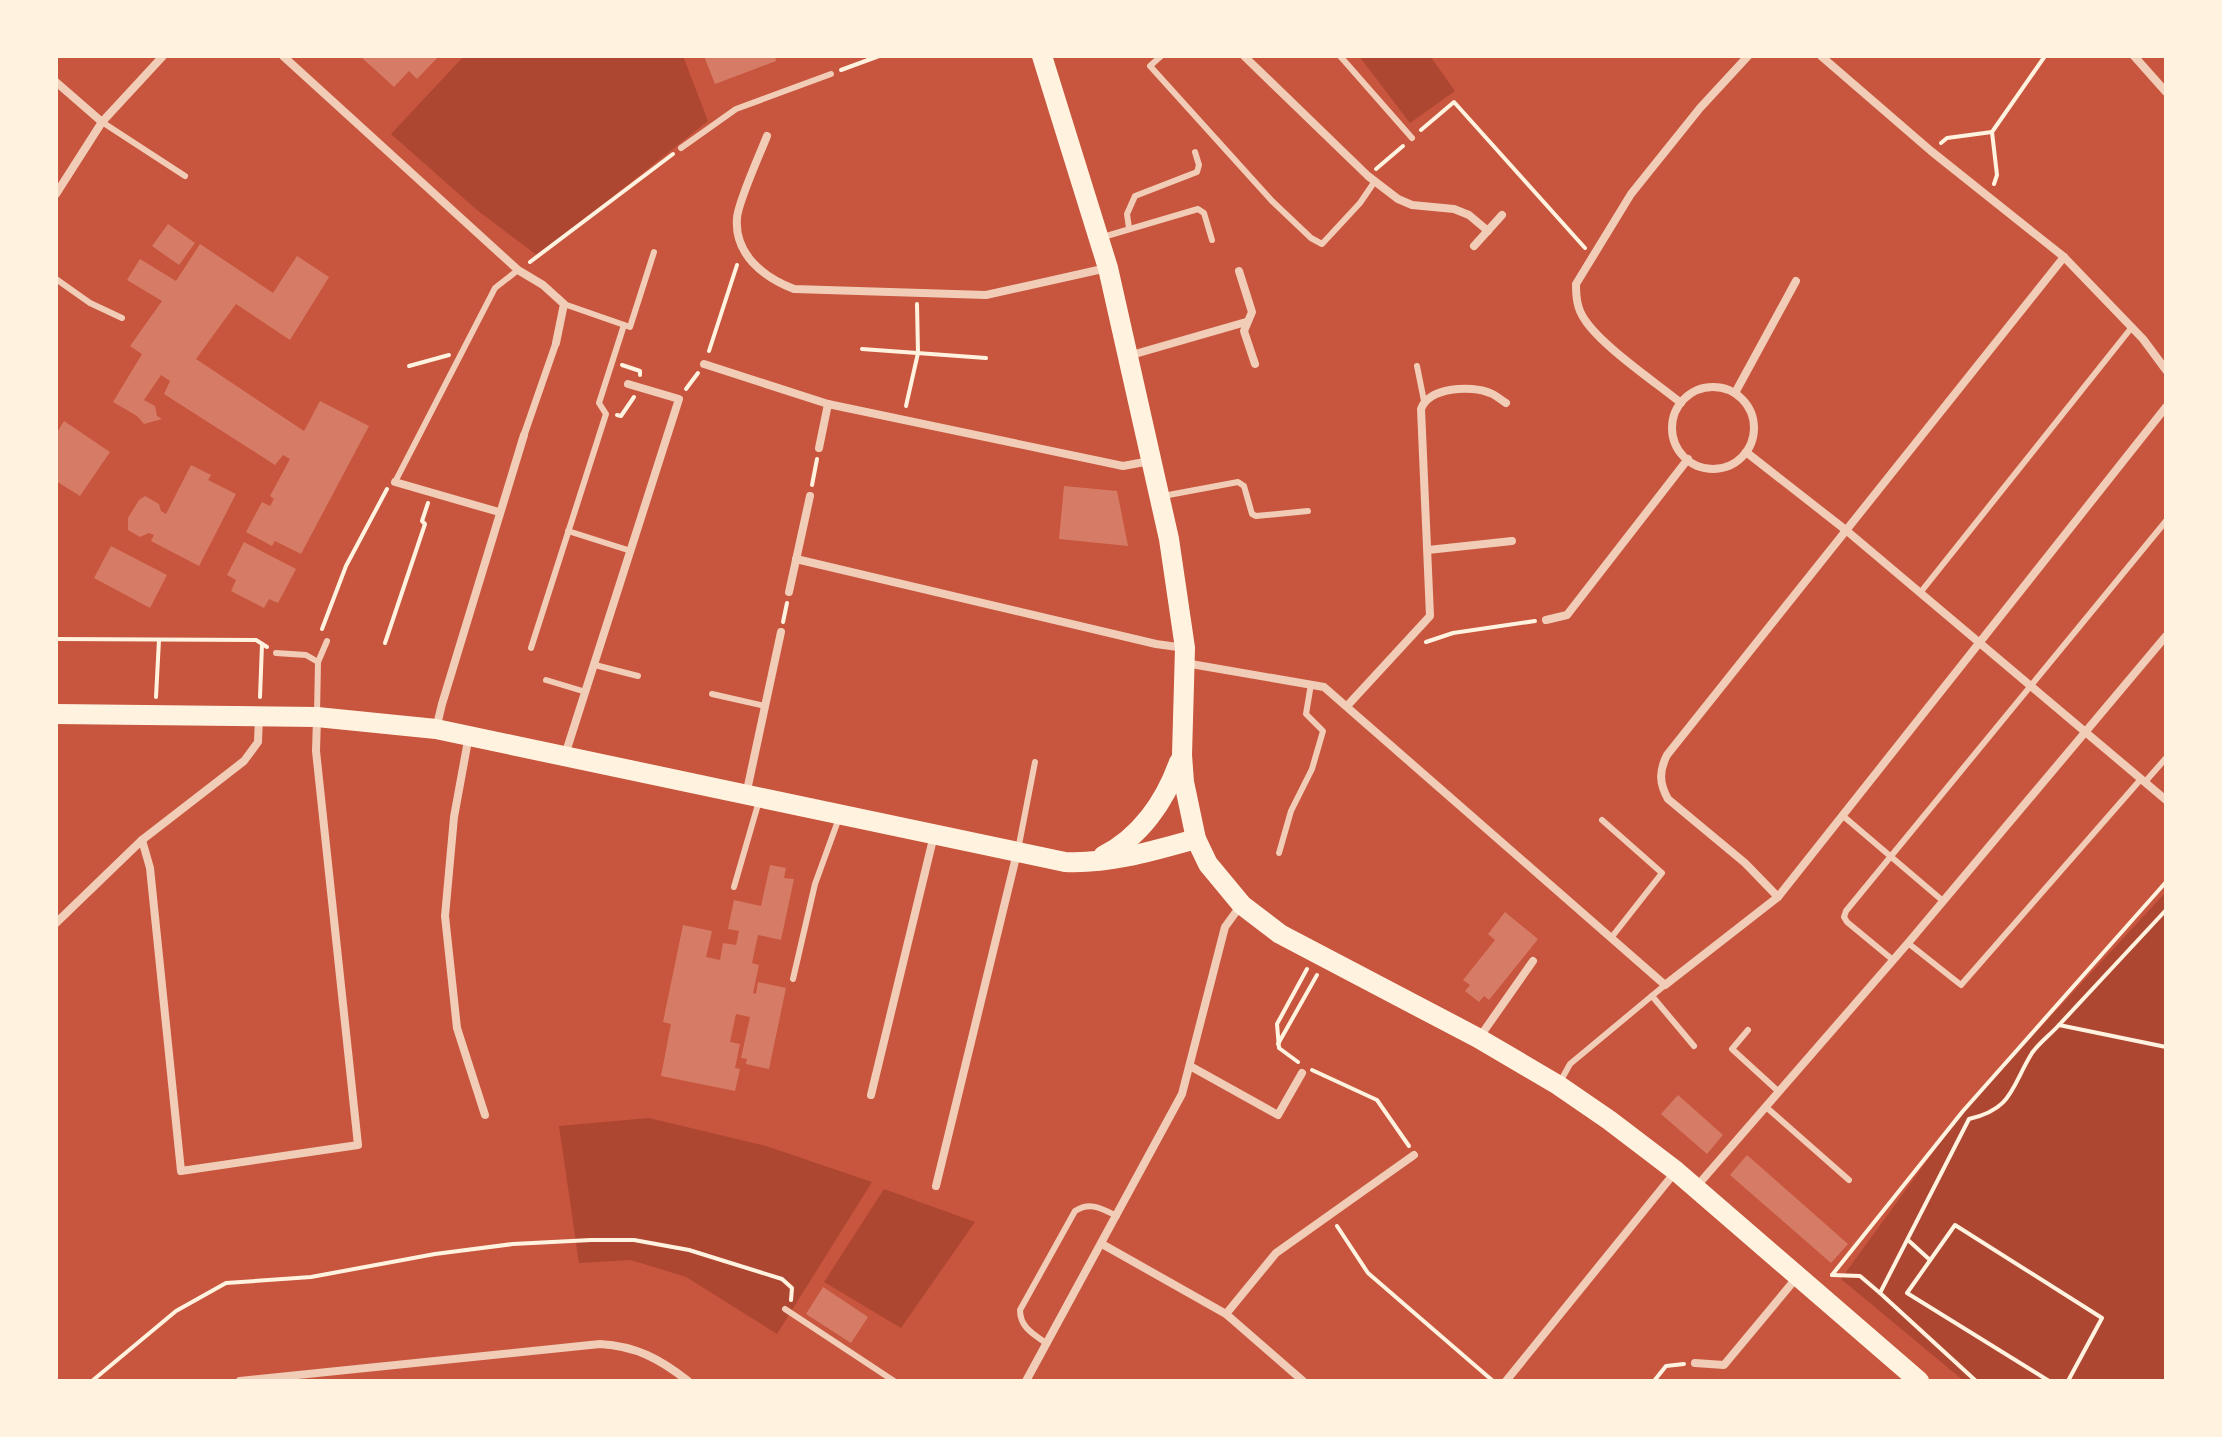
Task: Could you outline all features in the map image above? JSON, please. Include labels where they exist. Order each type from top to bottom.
[{"type":"main road","points":[[1042,56],[1108,268],[1169,539],[1185,655],[1182,755],[1189,815],[1208,864],[1242,905],[1280,934],[1478,1038],[1558,1085],[1676,1171],[1919,1381]]},
{"type":"main road","points":[[56,714],[317,717],[436,729],[1065,862],[1091,863],[1196,839]]},
{"type":"main road","points":[[1091,863],[1126,841],[1146,822],[1168,790],[1182,755]]},
{"type":"street","points":[[56,194],[102,122],[163,56]]},
{"type":"street","points":[[283,56],[518,270],[543,285],[564,304],[556,343],[499,512],[436,729]]},
{"type":"street","points":[[1244,56],[1372,179],[1398,199],[1412,205],[1454,209],[1469,215],[1488,231]]},
{"type":"street","points":[[1681,403],[1595,333],[1583,319],[1576,300],[1576,284],[1631,194],[1700,108],[1748,56]]},
{"type":"street","points":[[1821,56],[1989,199],[2064,257],[2132,327],[2166,370]]},
{"type":"street","points":[[2134,56],[2165,88]]},
{"type":"street","points":[[56,82],[102,122]]},
{"type":"street","points":[[767,136],[736,217],[741,251],[773,281],[794,289],[986,295],[1108,268]]},
{"type":"street","points":[[1474,246],[1502,215]]},
{"type":"street","points":[[1778,897],[1745,863],[1668,799],[1660,777],[1662,765],[2064,257]]},
{"type":"street","points":[[1239,271],[1252,312],[1244,331],[1255,364]]},
{"type":"street","points":[[1735,393],[1796,281]]},
{"type":"street","points":[[1127,356],[1246,322]]},
{"type":"street","points":[[704,364],[828,404],[902,421],[1123,466],[1151,461]]},
{"type":"street","points":[[565,755],[679,399],[628,384]]},
{"type":"street","points":[[1712,387],[1735,393],[1752,414],[1752,440],[1746,452],[1737,461],[1712,468],[1688,459],[1674,439],[1672,427],[1681,403],[1700,389],[1712,387]]},
{"type":"street","points":[[1347,706],[1430,616],[1421,409],[1424,401],[1450,391],[1479,390],[1506,403]]},
{"type":"street","points":[[819,448],[828,404]]},
{"type":"street","points":[[796,559],[1141,640],[1185,655],[1324,687],[1665,985],[1778,897],[2166,407]]},
{"type":"street","points":[[1746,452],[1847,531],[2166,800]]},
{"type":"street","points":[[1546,620],[1567,615],[1688,459]]},
{"type":"street","points":[[395,482],[499,512]]},
{"type":"street","points":[[789,592],[810,496]]},
{"type":"street","points":[[1428,550],[1512,541]]},
{"type":"street","points":[[753,796],[765,706],[781,632]]},
{"type":"street","points":[[1695,1188],[1908,943],[2166,636]]},
{"type":"street","points":[[56,923],[142,840],[252,753],[258,742],[259,716]]},
{"type":"street","points":[[142,840],[150,868],[181,1171],[358,1145],[316,751],[317,717]]},
{"type":"street","points":[[469,735],[454,817],[445,916],[457,1028],[485,1115]]},
{"type":"street","points":[[871,1095],[935,834]]},
{"type":"street","points":[[936,1186],[1017,853]]},
{"type":"street","points":[[1026,1381],[1182,1094],[1225,927],[1242,905]]},
{"type":"street","points":[[1478,1038],[1533,961]]},
{"type":"street","points":[[1190,1066],[1278,1115],[1302,1073]]},
{"type":"street","points":[[1226,1314],[1276,1253],[1414,1155]]},
{"type":"street","points":[[1506,1381],[1676,1171]]},
{"type":"street","points":[[1102,1244],[1226,1314],[1303,1381]]},
{"type":"street","points":[[1695,1363],[1724,1365],[1799,1276]]},
{"type":"street","points":[[240,1381],[600,1344],[650,1354],[688,1381]]},
{"type":"lane","points":[[1161,56],[1150,66],[1272,201],[1311,238],[1322,244],[1360,203],[1372,179]]},
{"type":"lane","points":[[1340,56],[1412,138]]},
{"type":"lane","points":[[681,148],[736,109],[831,74]]},
{"type":"lane","points":[[102,122],[185,176]]},
{"type":"lane","points":[[1129,228],[1127,214],[1135,196],[1197,172],[1199,165],[1195,152]]},
{"type":"lane","points":[[1099,238],[1198,209],[1204,213],[1212,240]]},
{"type":"lane","points":[[564,304],[630,327],[654,252]]},
{"type":"lane","points":[[395,482],[495,288],[518,270]]},
{"type":"lane","points":[[56,279],[90,303],[122,318]]},
{"type":"lane","points":[[531,648],[606,414],[599,403],[624,325]]},
{"type":"lane","points":[[1920,593],[2132,327]]},
{"type":"lane","points":[[1417,366],[1424,401]]},
{"type":"lane","points":[[1160,497],[1238,482],[1244,486],[1252,514],[1256,516],[1308,511]]},
{"type":"lane","points":[[1893,960],[1844,917],[2166,521]]},
{"type":"lane","points":[[568,531],[631,551]]},
{"type":"lane","points":[[317,717],[318,662],[327,641]]},
{"type":"lane","points":[[276,653],[306,655],[318,662]]},
{"type":"lane","points":[[595,665],[638,676]]},
{"type":"lane","points":[[546,680],[586,692]]},
{"type":"lane","points":[[1279,853],[1291,811],[1312,769],[1323,731],[1306,714],[1311,684]]},
{"type":"lane","points":[[712,694],[765,706]]},
{"type":"lane","points":[[1908,943],[1961,985],[2166,758]]},
{"type":"lane","points":[[1017,853],[1035,762]]},
{"type":"lane","points":[[734,887],[753,796]]},
{"type":"lane","points":[[793,979],[815,884],[840,814]]},
{"type":"lane","points":[[1842,815],[1943,901]]},
{"type":"lane","points":[[1602,820],[1662,873],[1611,938]]},
{"type":"lane","points":[[1558,1085],[1570,1064],[1665,985]]},
{"type":"lane","points":[[1652,996],[1694,1046]]},
{"type":"lane","points":[[1748,1030],[1732,1049],[1779,1092]]},
{"type":"lane","points":[[1766,1107],[1849,1180]]},
{"type":"lane","points":[[1046,1343],[1026,1328],[1020,1319],[1020,1310],[1075,1211],[1085,1205],[1095,1206],[1117,1216]]},
{"type":"lane","points":[[785,1309],[894,1381]]},
{"type":"path","points":[[831,74],[879,56]]},
{"type":"path","points":[[1989,199],[1997,175],[1992,132],[2045,56]]},
{"type":"path","points":[[1372,179],[1412,138],[1454,102],[1593,256]]},
{"type":"path","points":[[1931,151],[1947,138],[1992,132]]},
{"type":"path","points":[[518,270],[681,148]]},
{"type":"path","points":[[679,399],[704,364],[741,251]]},
{"type":"path","points":[[902,421],[918,353],[917,294]]},
{"type":"path","points":[[862,349],[986,358]]},
{"type":"path","points":[[409,366],[462,353]]},
{"type":"path","points":[[621,416],[641,388]]},
{"type":"path","points":[[810,496],[819,448]]},
{"type":"path","points":[[327,641],[322,631],[346,566],[387,489],[395,482]]},
{"type":"path","points":[[385,643],[425,524],[422,521],[431,493]]},
{"type":"path","points":[[781,632],[789,592]]},
{"type":"path","points":[[1397,651],[1453,633],[1546,620]]},
{"type":"path","points":[[56,639],[256,640],[276,653]]},
{"type":"path","points":[[155,715],[159,640]]},
{"type":"path","points":[[259,716],[262,644]]},
{"type":"path","points":[[1976,1381],[1860,1276],[1832,1275],[1963,1111],[2166,882]]},
{"type":"path","points":[[1880,1293],[1969,1119],[1991,1114],[2013,1092],[2034,1051],[2166,910]]},
{"type":"path","points":[[1278,1044],[1321,956]]},
{"type":"path","points":[[1321,956],[1277,1024],[1279,1048],[1306,1067],[1377,1100],[1407,1140],[1414,1155]]},
{"type":"path","points":[[2059,1025],[2166,1047]]},
{"type":"path","points":[[1331,1216],[1368,1273],[1493,1381]]},
{"type":"path","points":[[2049,1381],[1907,1293],[1955,1225],[2102,1318],[2068,1381]]},
{"type":"path","points":[[92,1381],[176,1311],[226,1283],[311,1277],[435,1254],[513,1244],[634,1240],[689,1250],[782,1279],[792,1288],[792,1297],[785,1309]]},
{"type":"path","points":[[1908,1240],[1930,1260]]},
{"type":"path","points":[[1654,1381],[1666,1366],[1695,1363]]},
{"type":"shaded area","points":[[464,56],[683,56],[708,121],[538,256],[477,210],[391,134]]},
{"type":"shaded area","points":[[1359,56],[1430,56],[1455,91],[1410,123]]},
{"type":"shaded area","points":[[2166,892],[2166,1381],[1964,1381],[1841,1279],[1963,1111]]},
{"type":"shaded area","points":[[649,1118],[766,1146],[872,1182],[777,1334],[686,1277],[631,1260],[579,1263],[559,1126]]},
{"type":"shaded area","points":[[884,1189],[975,1222],[901,1328],[824,1282]]},
{"type":"building","points":[[360,56],[439,56],[417,79],[409,71],[394,87]]},
{"type":"building","points":[[704,56],[775,56],[776,61],[715,84]]},
{"type":"building","points":[[168,224],[195,243],[179,265],[152,246]]},
{"type":"building","points":[[200,244],[273,293],[297,256],[329,277],[290,340],[236,304],[196,359],[304,431],[320,401],[369,426],[301,554],[275,541],[272,546],[246,532],[262,502],[270,506],[274,499],[270,496],[290,459],[283,455],[275,465],[164,394],[170,381],[161,375],[144,400],[155,406],[157,416],[162,419],[144,424],[137,416],[113,402],[142,354],[130,346],[162,301],[127,280],[140,259],[176,281]]},
{"type":"building","points":[[64,421],[110,452],[80,496],[56,481],[56,434]]},
{"type":"building","points":[[191,465],[211,475],[208,480],[236,494],[199,566],[151,541],[154,535],[149,533],[140,537],[128,530],[128,518],[145,496],[159,504],[166,514]]},
{"type":"building","points":[[1064,486],[1117,491],[1128,546],[1059,539]]},
{"type":"building","points":[[244,542],[296,569],[278,603],[269,599],[264,608],[231,591],[236,580],[227,575]]},
{"type":"building","points":[[111,546],[167,575],[150,608],[94,578]]},
{"type":"building","points":[[770,865],[786,868],[784,878],[794,879],[781,940],[758,935],[752,963],[759,965],[753,993],[756,994],[758,982],[786,988],[769,1069],[746,1064],[747,1059],[741,1058],[750,1017],[736,1014],[730,1042],[740,1044],[735,1068],[740,1069],[735,1091],[661,1076],[671,1024],[663,1022],[683,925],[712,931],[706,957],[720,960],[723,943],[736,945],[739,931],[728,929],[734,900],[761,906]]},
{"type":"building","points":[[1505,912],[1538,939],[1489,1000],[1484,996],[1479,1002],[1465,991],[1470,985],[1463,980],[1495,940],[1488,934]]},
{"type":"building","points":[[1678,1095],[1723,1135],[1707,1154],[1661,1114]]},
{"type":"building","points":[[1747,1155],[1848,1244],[1831,1263],[1730,1175]]},
{"type":"building","points":[[823,1287],[868,1317],[851,1343],[806,1314]]}]
